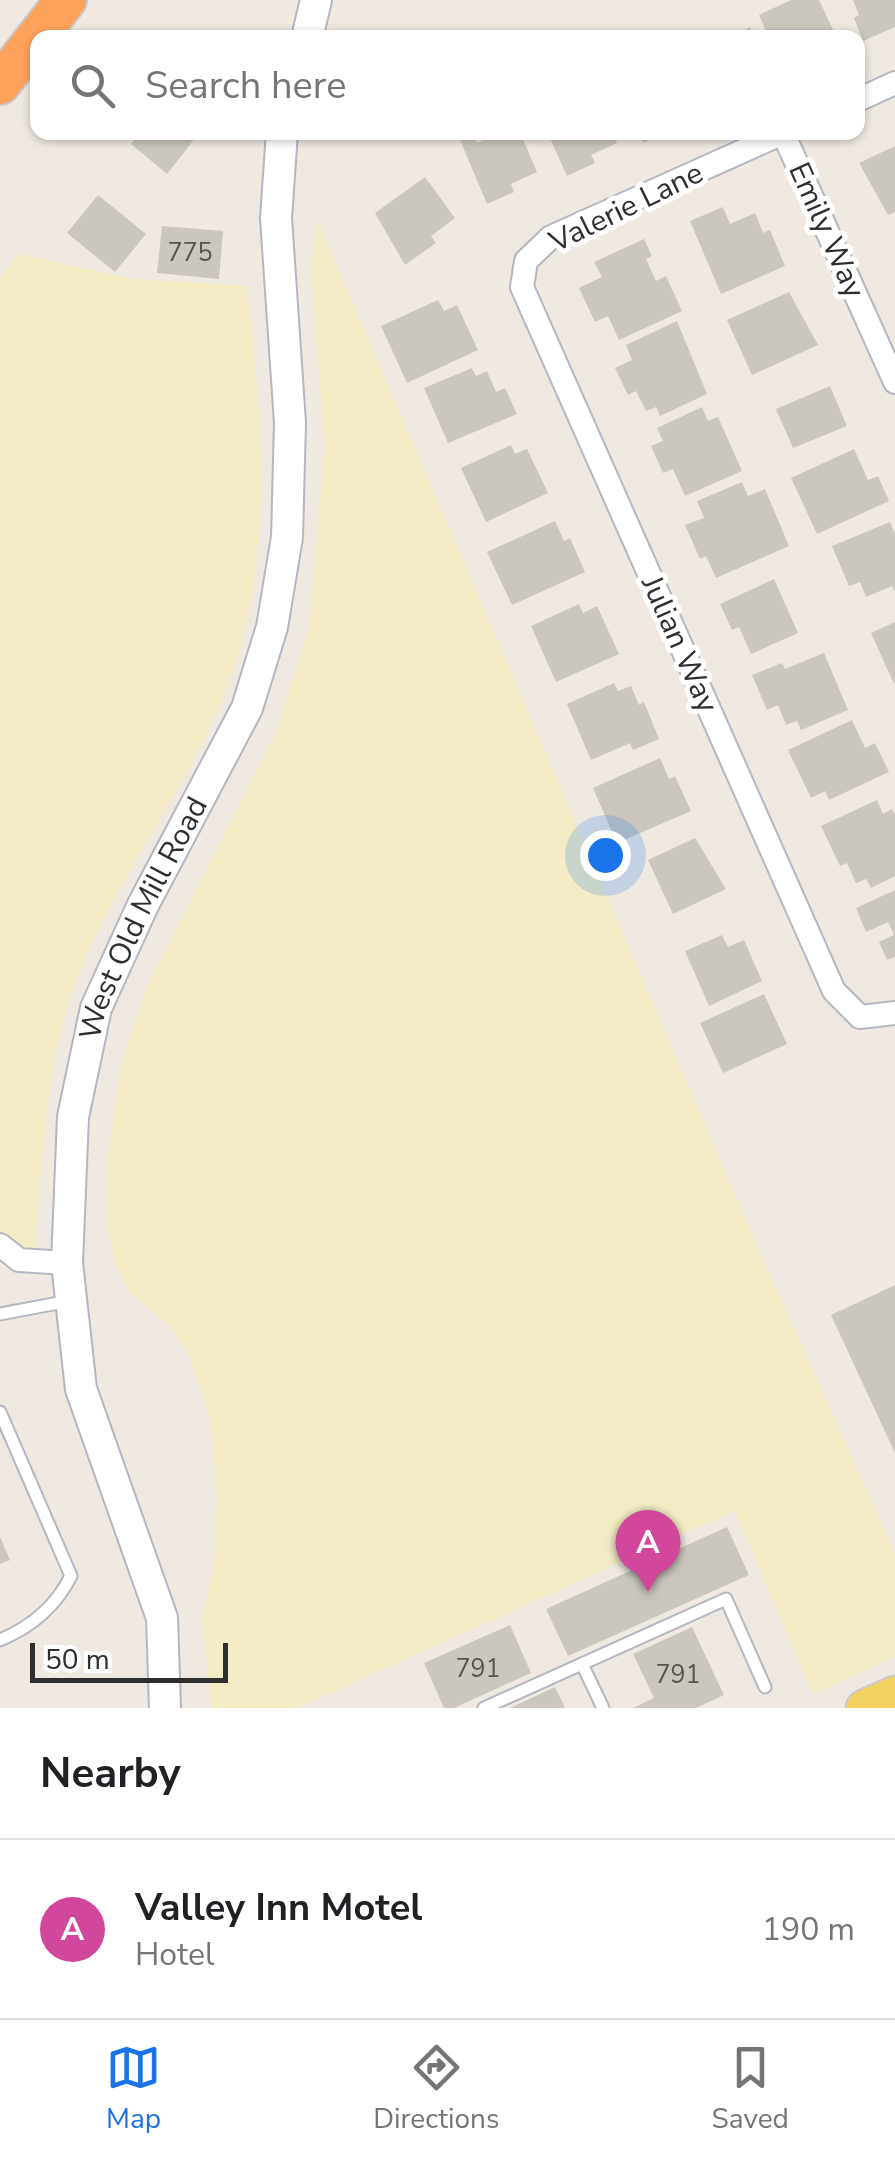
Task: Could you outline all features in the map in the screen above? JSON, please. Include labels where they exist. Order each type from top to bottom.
[{"type":"highway","points":[[42,30],[66,0]]},
{"type":"highway","points":[[0,84],[30,46]]},
{"type":"main road","points":[[864,1708],[895,1694]]},
{"type":"street","points":[[309,30],[316,0]]},
{"type":"street","points":[[865,97],[895,83]]},
{"type":"street","name":"West Old Mill Road","points":[[165,1708],[162,1618],[81,1389],[66,1264],[74,1118],[96,1008],[142,905],[247,708],[272,627],[288,537],[290,424],[276,218],[281,140]]},
{"type":"street","name":"Valerie Lane","points":[[526,261],[552,237],[768,140]]},
{"type":"street","name":"Emily Way","points":[[787,140],[895,382]]},
{"type":"street","name":"Julian Way","points":[[526,261],[522,288],[834,992],[860,1017],[895,1012]]},
{"type":"street","points":[[0,1245],[18,1260],[66,1264]]},
{"type":"lane","points":[[0,1314],[70,1301]]},
{"type":"lane","points":[[0,1412],[71,1576],[61,1596],[48,1608],[22,1630],[0,1640]]},
{"type":"lane","points":[[484,1708],[726,1600],[765,1687]]},
{"type":"lane","points":[[582,1664],[603,1708]]},
{"type":"sand","points":[[317,220],[755,1242],[895,1553],[895,1657],[813,1694],[735,1511],[297,1708],[212,1708],[202,1618],[214,1567],[217,1498],[211,1421],[190,1357],[174,1331],[129,1291],[116,1265],[107,1228],[108,1157],[121,1065],[148,984],[276,733],[309,629],[325,448],[311,270]]},
{"type":"sand","points":[[18,254],[134,279],[247,286],[261,448],[258,554],[236,660],[201,746],[107,912],[65,1013],[46,1121],[33,1266],[0,1245],[0,279]]},
{"type":"building","points":[[791,0],[819,0],[833,30],[766,30],[759,15]]},
{"type":"building","points":[[853,0],[895,0],[895,27],[865,40],[865,30],[859,30],[854,18],[859,15]]},
{"type":"building","points":[[134,140],[194,140],[167,174],[131,144]]},
{"type":"building","points":[[460,140],[523,140],[537,172],[511,184],[514,192],[487,204]]},
{"type":"building","points":[[551,140],[616,140],[617,143],[591,155],[595,163],[567,176]]},
{"type":"building","points":[[895,146],[895,212],[888,215],[859,163]]},
{"type":"building","points":[[425,177],[455,218],[431,236],[436,243],[405,265],[375,213]]},
{"type":"building","points":[[98,195],[146,234],[115,272],[67,233]]},
{"type":"building","points":[[723,207],[730,224],[755,213],[763,233],[770,230],[785,266],[721,294],[690,221]]},
{"type":"building","points":[[162,226],[223,231],[219,279],[157,273]]},
{"type":"building","points":[[644,239],[652,256],[646,259],[656,281],[666,276],[682,311],[619,340],[608,316],[595,322],[579,288],[602,277],[594,262]]},
{"type":"building","points":[[789,292],[818,345],[752,375],[727,320]]},
{"type":"building","points":[[438,300],[444,311],[457,305],[478,350],[407,383],[381,326]]},
{"type":"building","points":[[677,321],[707,394],[660,416],[656,407],[646,411],[636,391],[628,395],[615,368],[632,360],[626,345]]},
{"type":"building","points":[[472,368],[476,376],[487,371],[496,392],[505,388],[517,414],[448,443],[424,388]]},
{"type":"building","points":[[830,386],[847,426],[793,448],[776,409]]},
{"type":"building","points":[[702,407],[708,421],[718,417],[742,471],[685,496],[673,469],[663,473],[651,446],[663,441],[657,428]]},
{"type":"building","points":[[511,445],[515,454],[527,449],[548,493],[486,522],[461,468]]},
{"type":"building","points":[[854,449],[868,480],[878,476],[889,501],[817,534],[791,478]]},
{"type":"building","points":[[742,482],[748,496],[765,489],[789,546],[716,578],[706,556],[700,559],[685,525],[704,518],[697,501]]},
{"type":"building","points":[[555,521],[564,541],[570,538],[585,572],[512,605],[487,552]]},
{"type":"building","points":[[890,522],[895,535],[895,593],[892,586],[866,597],[860,582],[849,586],[832,546]]},
{"type":"building","points":[[774,579],[798,633],[751,654],[739,627],[732,630],[720,604]]},
{"type":"building","points":[[579,604],[583,613],[597,606],[619,654],[556,682],[531,626]]},
{"type":"building","points":[[895,622],[895,686],[871,633]]},
{"type":"building","points":[[824,653],[848,710],[801,730],[797,721],[786,725],[778,705],[767,710],[752,675],[782,663],[785,669]]},
{"type":"building","points":[[614,683],[618,691],[631,686],[639,705],[644,702],[659,739],[633,750],[630,743],[591,760],[567,704]]},
{"type":"building","points":[[852,720],[865,748],[875,743],[889,772],[829,800],[825,791],[811,798],[788,750]]},
{"type":"building","points":[[660,758],[669,779],[675,776],[691,811],[617,843],[593,788]]},
{"type":"building","points":[[877,800],[883,814],[892,809],[895,815],[895,876],[871,888],[866,879],[856,883],[847,863],[840,866],[821,826]]},
{"type":"building","points":[[695,838],[726,889],[673,914],[648,860]]},
{"type":"building","points":[[895,890],[895,957],[887,960],[879,942],[894,935],[888,922],[866,932],[856,908]]},
{"type":"building","points":[[722,935],[728,947],[744,940],[762,981],[709,1006],[685,951]]},
{"type":"building","points":[[764,994],[787,1044],[723,1073],[700,1023]]},
{"type":"building","points":[[895,1285],[895,1453],[831,1315]]},
{"type":"building","points":[[727,1527],[749,1575],[568,1656],[546,1609]]},
{"type":"building","points":[[0,1537],[10,1560],[0,1564]]},
{"type":"building","points":[[510,1625],[531,1673],[454,1708],[444,1708],[424,1663]]},
{"type":"building","points":[[692,1627],[724,1695],[696,1708],[633,1708],[654,1698],[633,1654]]},
{"type":"building","points":[[555,1687],[565,1708],[510,1708]]},
{"type":"place","name":"Valley Inn Motel","points":[[648,1592]]}]
